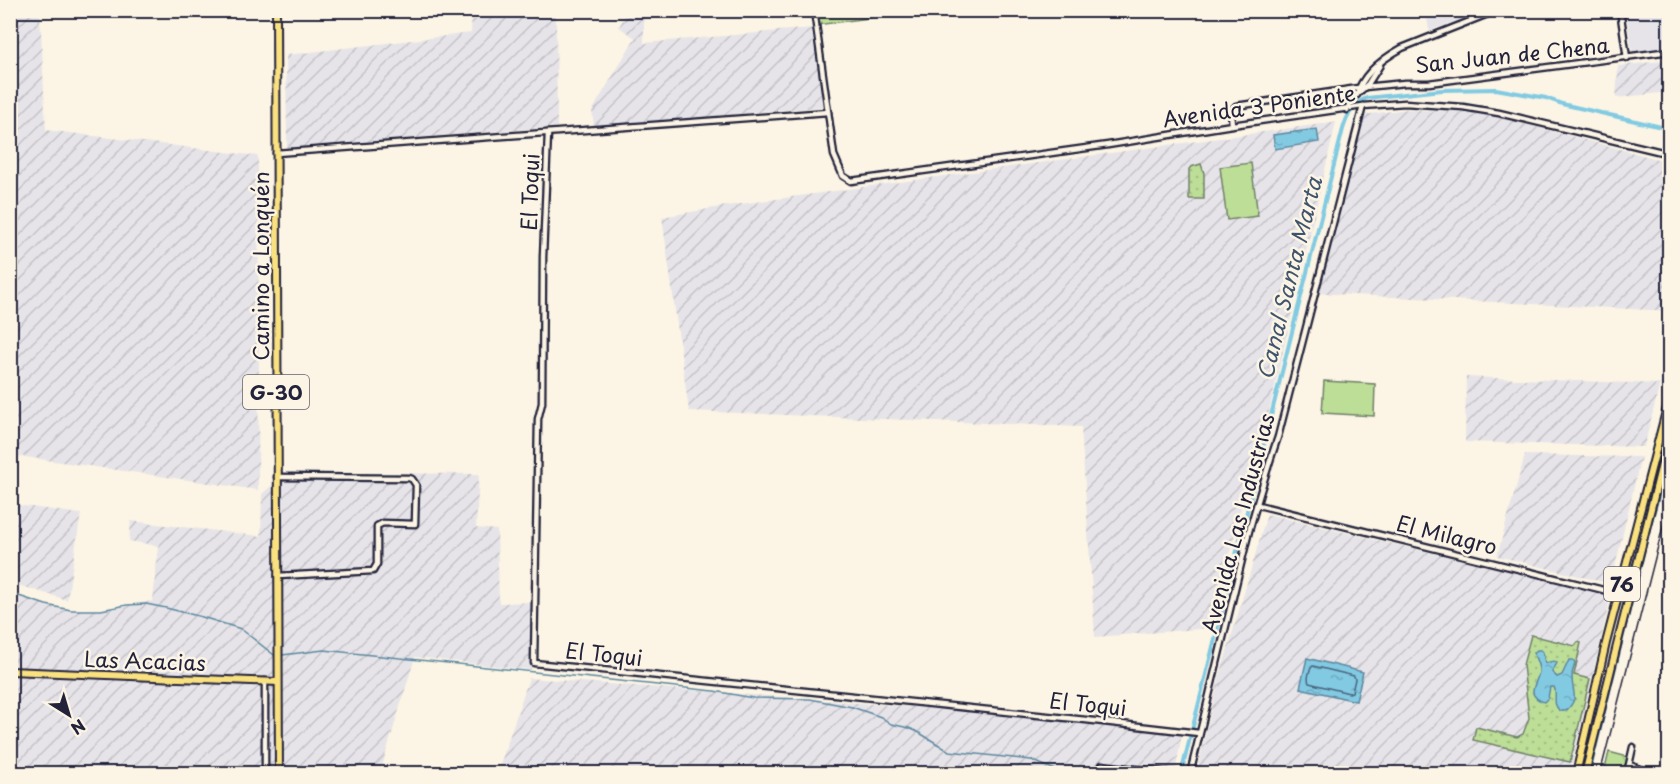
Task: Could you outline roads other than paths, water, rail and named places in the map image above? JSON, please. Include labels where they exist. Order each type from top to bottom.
[{"type":"main road","name":"Camino a Lonquén","points":[[276,10],[279,774]]},
{"type":"main road","name":"76","points":[[1576,774],[1606,643],[1653,462],[1666,426],[1670,396]]},
{"type":"main road","name":"76","points":[[1585,774],[1670,432]]},
{"type":"main road","points":[[1653,462],[1662,464]]},
{"type":"main road","points":[[1632,544],[1641,546]]},
{"type":"main road","name":"Las Acacias","points":[[10,671],[278,682]]},
{"type":"street","points":[[276,153],[828,112],[814,10]]},
{"type":"street","points":[[1348,110],[1348,104],[1374,68],[1402,48],[1498,10]]},
{"type":"street","points":[[1620,10],[1627,58]]},
{"type":"street","name":"San Juan de Chena","points":[[1232,125],[1231,112],[1236,106],[1358,92],[1365,87],[1429,83],[1670,51]]},
{"type":"street","points":[[1365,87],[1384,60]]},
{"type":"street","name":"Avenida 3 Poniente","points":[[828,112],[836,162],[843,176],[851,181],[1363,106],[1405,103],[1463,107],[1499,113],[1670,154]]},
{"type":"street","name":"Avenida Las Industrias","points":[[1190,774],[1196,733],[1216,671],[1249,531],[1300,355],[1363,106]]},
{"type":"street","name":"El Toqui","points":[[548,133],[543,257],[542,403],[538,419],[534,663],[1185,730],[1196,733]]},
{"type":"street","points":[[277,477],[412,479],[416,485],[415,524],[383,523],[376,528],[377,564],[374,571],[278,576]]},
{"type":"street","name":"El Milagro","points":[[1258,505],[1628,596]]},
{"type":"street","points":[[265,681],[265,774]]},
{"type":"street","points":[[1627,774],[1633,747]]},
{"type":"street","points":[[1102,765],[1176,773]]},
{"type":"street","points":[[1629,765],[1654,774]]},
{"type":"water","points":[[1317,129],[1319,142],[1275,149],[1273,135]]},
{"type":"water","points":[[1541,650],[1545,663],[1554,661],[1557,663],[1552,672],[1557,677],[1562,675],[1569,660],[1575,662],[1572,675],[1574,699],[1566,711],[1560,711],[1557,708],[1554,687],[1550,687],[1548,698],[1544,702],[1534,696],[1533,689],[1539,670],[1534,653]]},
{"type":"water","points":[[1307,658],[1363,672],[1356,701],[1300,688]]},
{"type":"waterway","name":"Canal Santa Marta","points":[[1181,774],[1343,129],[1351,110],[1367,98],[1442,90],[1496,89],[1546,98],[1562,104],[1670,129]]},
{"type":"waterway","points":[[1590,774],[1670,458]]},
{"type":"waterway","points":[[10,593],[46,605],[71,610],[101,610],[146,604],[166,608],[241,629],[274,655]]},
{"type":"waterway","points":[[282,655],[324,650],[714,691],[753,698],[810,699],[852,707],[881,717],[891,724],[918,732],[949,751],[1031,760],[1065,774]]},
{"type":"railway","points":[[1600,774],[1670,499]]}]
